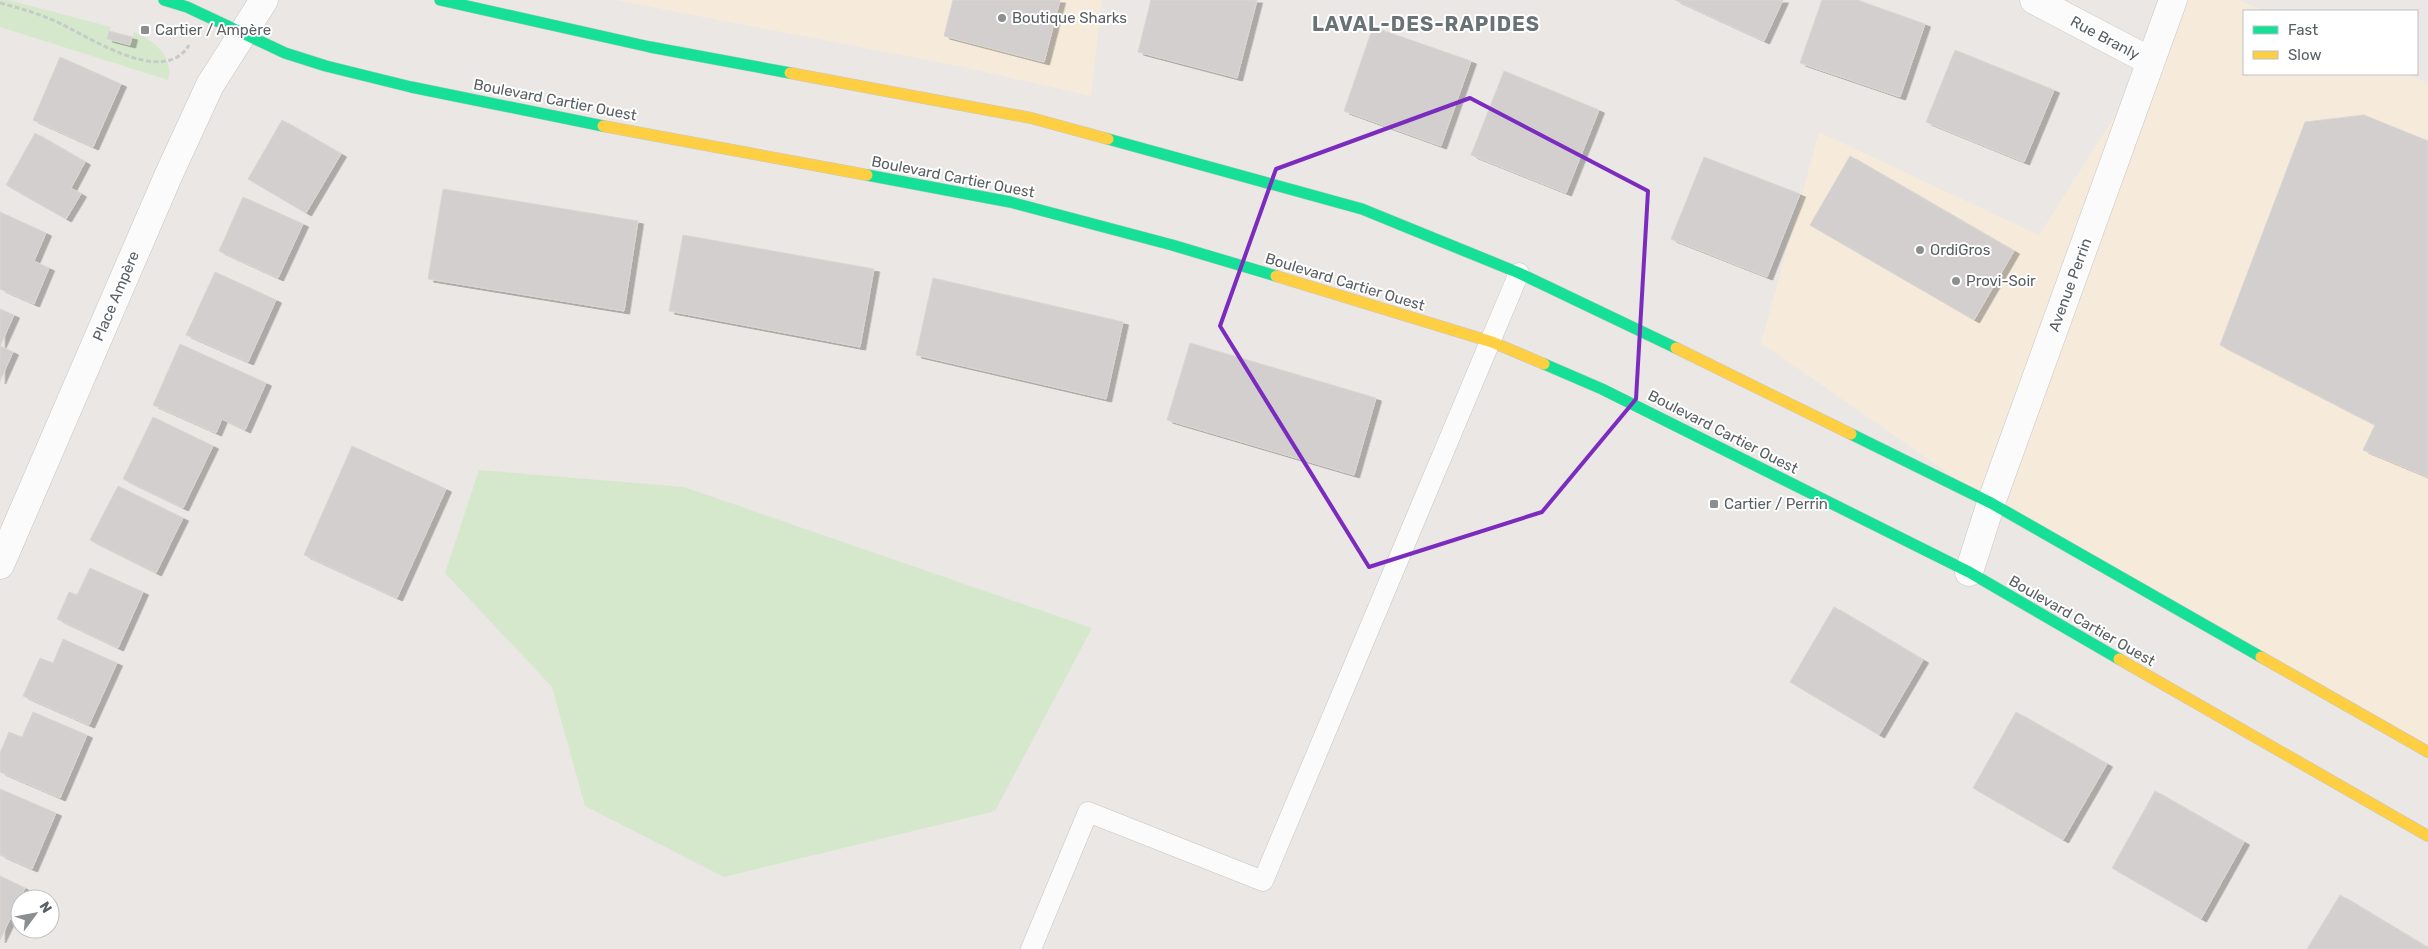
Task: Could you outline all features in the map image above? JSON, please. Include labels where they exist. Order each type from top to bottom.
[{"type":"street","name":"Boulevard Cartier Ouest","points":[[164,0],[187,7],[285,53],[411,87],[1010,202],[1172,245],[1492,342],[1602,389],[1969,572],[2347,792],[2428,836]]},
{"type":"street","name":"Place Ampère","points":[[0,565],[173,165],[210,85],[264,0]]},
{"type":"street","points":[[440,0],[650,47],[1031,118],[1362,209],[1519,273],[1584,303],[1991,503],[2428,752]]},
{"type":"street","name":"Rue Branly","points":[[2034,0],[2150,61]]},
{"type":"street","name":"Avenue Perrin","points":[[1969,572],[1991,503],[2172,0]]},
{"type":"lane","points":[[1031,949],[1088,812],[1263,881],[1492,342],[1519,273]]},
{"type":"path","points":[[0,3],[57,22],[108,49],[151,61],[172,59]]},
{"type":"highlighted area","points":[[1470,98],[1648,191],[1636,399],[1542,512],[1369,567],[1220,326],[1276,169]]},
{"type":"shaded area","points":[[615,0],[1102,0],[1091,96],[958,66]]},
{"type":"shaded area","points":[[2173,0],[2239,0],[2263,10],[2243,10],[2243,75],[2409,75],[2428,83],[2428,752],[1991,503],[1761,343],[1819,132],[2039,235],[2150,61]]},
{"type":"green space","points":[[0,0],[8,0],[111,27],[108,39],[130,45],[134,32],[141,35],[155,44],[165,56],[169,71],[168,80],[0,27]]},
{"type":"green space","points":[[479,470],[684,487],[1092,628],[995,811],[724,877],[585,806],[552,687],[445,573]]},
{"type":"building","name":"Boutique Sharks","points":[[953,0],[1060,0],[1044,62],[944,36]]},
{"type":"building","points":[[1151,0],[1257,0],[1237,78],[1138,52]]},
{"type":"building","points":[[1675,0],[1783,0],[1764,41]]},
{"type":"building","points":[[1822,0],[1857,0],[1925,24],[1900,97],[1800,63]]},
{"type":"building","points":[[1373,27],[1471,61],[1441,146],[1344,111]]},
{"type":"building","points":[[109,31],[132,37],[130,45],[107,39]]},
{"type":"building","points":[[1955,50],[2054,90],[2024,162],[1926,122]]},
{"type":"building","points":[[60,57],[121,84],[93,147],[33,120]]},
{"type":"building","points":[[1504,71],[1599,110],[1566,193],[1471,155]]},
{"type":"building","points":[[2364,115],[2428,141],[2428,477],[2363,450],[2375,425],[2220,345],[2305,122]]},
{"type":"building","points":[[282,120],[341,154],[306,213],[248,179]]},
{"type":"building","points":[[35,133],[85,162],[71,188],[81,194],[66,219],[6,185]]},
{"type":"building","points":[[1850,156],[2014,251],[1974,320],[1810,225]]},
{"type":"building","points":[[1704,157],[1800,194],[1767,277],[1671,239]]},
{"type":"building","points":[[443,189],[638,221],[624,311],[428,279]]},
{"type":"building","points":[[243,197],[303,224],[278,278],[219,251]]},
{"type":"building","points":[[0,212],[46,233],[34,261],[49,268],[34,304],[0,289]]},
{"type":"building","points":[[683,235],[874,269],[860,347],[669,311]]},
{"type":"building","points":[[215,272],[276,300],[248,362],[186,335]]},
{"type":"building","points":[[933,278],[1123,322],[1106,399],[916,355]]},
{"type":"building","points":[[0,309],[14,315],[0,346]]},
{"type":"building","points":[[1190,343],[1376,398],[1354,475],[1167,420]]},
{"type":"building","points":[[180,344],[266,383],[245,430],[222,419],[216,433],[153,405]]},
{"type":"building","points":[[0,346],[13,352],[0,381]]},
{"type":"building","points":[[153,417],[213,446],[183,508],[123,479]]},
{"type":"building","points":[[352,446],[446,489],[397,598],[304,555]]},
{"type":"building","points":[[118,486],[183,518],[156,573],[90,540]]},
{"type":"building","points":[[90,568],[143,592],[118,648],[57,619],[69,592],[77,595]]},
{"type":"building","points":[[1834,607],[1923,660],[1879,735],[1790,682]]},
{"type":"building","points":[[63,639],[117,663],[89,725],[23,696],[40,658],[53,663]]},
{"type":"building","points":[[33,712],[87,735],[60,798],[0,772],[0,753],[9,732],[22,737]]},
{"type":"building","points":[[2016,712],[2107,764],[2063,840],[1973,788]]},
{"type":"building","points":[[0,789],[56,813],[32,869],[0,855]]},
{"type":"building","points":[[2155,791],[2244,842],[2201,919],[2112,868]]},
{"type":"building","points":[[0,876],[25,888],[10,889],[10,919],[0,940]]},
{"type":"building","points":[[2340,895],[2428,948],[2428,949],[2307,949]]},
{"type":"traffic: fast","points":[[164,0],[187,7],[285,53],[326,66],[411,87],[603,126]]},
{"type":"traffic: fast","points":[[440,0],[650,47],[790,73]]},
{"type":"traffic: fast","points":[[1108,139],[1362,209],[1519,273],[1676,348]]},
{"type":"traffic: fast","points":[[867,175],[1010,202],[1172,245],[1276,276]]},
{"type":"traffic: fast","points":[[1544,364],[1602,389],[1969,572],[2119,659]]},
{"type":"traffic: fast","points":[[1851,434],[1991,503],[2261,657]]},
{"type":"traffic: slow","points":[[790,73],[1031,118],[1108,139]]},
{"type":"traffic: slow","points":[[603,126],[867,175]]},
{"type":"traffic: slow","points":[[1276,276],[1492,342],[1544,364]]},
{"type":"traffic: slow","points":[[1676,348],[1851,434]]},
{"type":"traffic: slow","points":[[2261,657],[2428,752]]},
{"type":"traffic: slow","points":[[2119,659],[2428,836]]},
{"type":"place","name":"Boutique Sharks","points":[[1002,18]]},
{"type":"place","name":"Cartier / Ampère","points":[[145,30]]},
{"type":"place","name":"OrdiGros","points":[[1920,250]]},
{"type":"place","name":"Provi-Soir","points":[[1956,281]]},
{"type":"place","name":"Cartier / Perrin","points":[[1714,504]]},
{"type":"district","name":"LAVAL-DES-RAPIDES","points":[[1426,24]]}]
